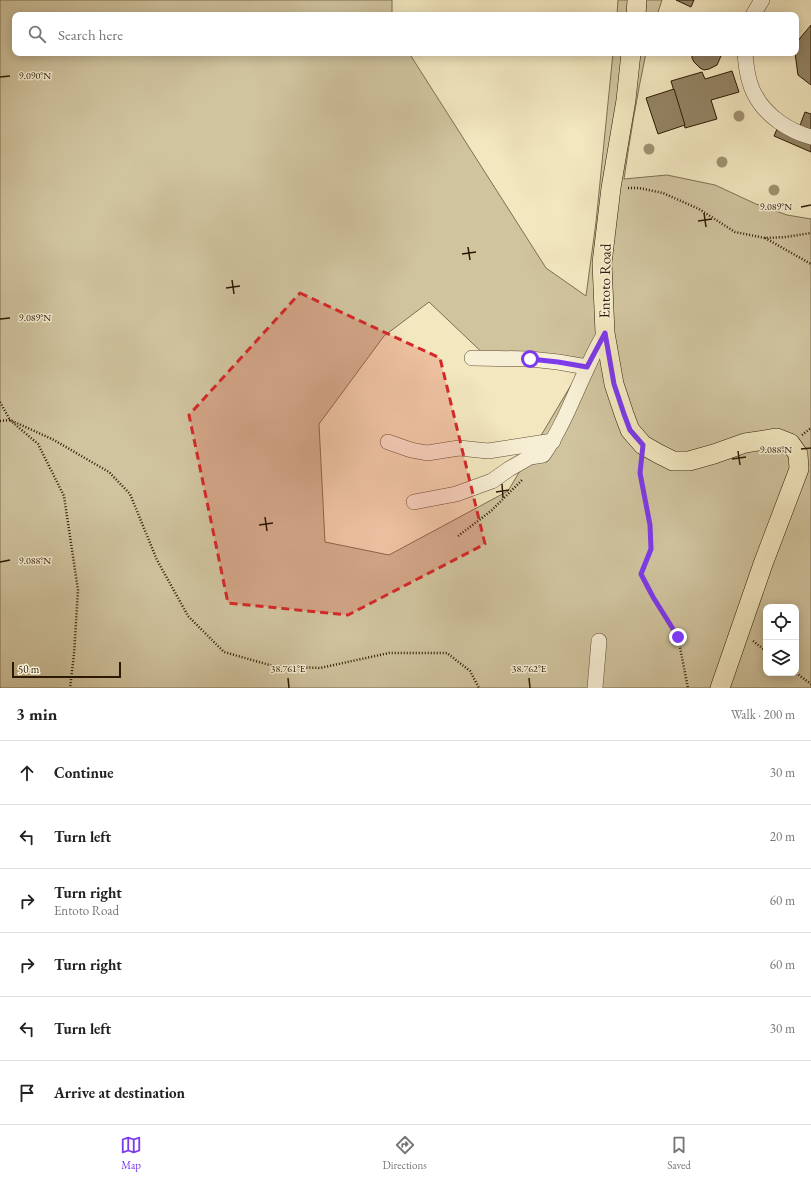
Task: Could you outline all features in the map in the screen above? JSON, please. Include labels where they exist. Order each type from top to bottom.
[{"type":"main road","points":[[636,12],[637,0]]},
{"type":"main road","name":"Entoto Road","points":[[632,56],[626,100],[611,188],[602,263],[605,333],[614,384],[630,430],[643,445],[673,461],[689,461],[745,443],[777,438],[790,443],[798,454],[799,469],[763,564],[720,688]]},
{"type":"street","points":[[755,12],[762,0]]},
{"type":"street","points":[[745,56],[748,77],[755,95],[767,111],[785,126],[811,137]]},
{"type":"street","points":[[414,502],[456,494],[492,481],[530,458],[543,455],[553,441],[587,367],[605,333]]},
{"type":"street","points":[[472,358],[530,359],[587,367]]},
{"type":"street","points":[[388,442],[411,450],[427,453],[459,448],[488,451],[553,441]]},
{"type":"street","points":[[595,688],[599,641]]},
{"type":"path","points":[[611,188],[639,188],[663,193],[700,209],[735,232],[765,238],[786,237],[811,233]]},
{"type":"path","points":[[765,238],[811,264]]},
{"type":"path","points":[[0,402],[10,420],[38,444],[64,496],[78,590],[74,654],[70,688]]},
{"type":"path","points":[[0,421],[10,420],[52,439],[109,472],[130,494],[157,560],[188,616],[224,652],[273,666],[320,668],[389,653],[446,653],[470,671],[479,688]]},
{"type":"path","points":[[643,445],[640,473],[650,525],[651,549],[641,574],[653,597],[678,637],[688,688]]},
{"type":"path","points":[[458,536],[491,511],[522,479]]},
{"type":"path","points":[[799,675],[811,684]]},
{"type":"highlighted area","points":[[300,293],[440,358],[485,544],[348,615],[228,603],[189,415]]},
{"type":"shaded area","points":[[0,0],[392,0],[392,12],[12,12],[12,56],[411,56],[546,268],[586,296],[596,222],[613,56],[645,56],[624,179],[667,175],[715,185],[756,204],[787,215],[811,219],[811,688],[0,688]],"holes":[[[429,302],[489,359],[580,370],[508,491],[389,555],[325,542],[319,424],[384,336]]]},
{"type":"shaded area","points":[[618,0],[662,0],[658,12],[617,12]]},
{"type":"building","points":[[676,0],[694,0],[691,7]]},
{"type":"building","points":[[811,25],[811,85],[798,75],[795,56],[799,56],[799,39]]},
{"type":"building","points":[[692,56],[721,56],[717,65],[704,70],[694,62]]},
{"type":"building","points":[[732,71],[739,92],[711,100],[717,119],[685,128],[671,81],[702,72],[705,79]]},
{"type":"building","points":[[674,89],[685,125],[658,134],[646,98]]},
{"type":"building","points":[[805,112],[811,114],[811,132],[799,128]]},
{"type":"building","points":[[777,129],[811,144],[811,152],[774,136]]},
{"type":"route","points":[[530,359],[587,367],[605,333],[614,384],[624,414],[630,430],[643,445],[640,473],[650,525],[651,549],[641,574],[653,597],[678,637]]}]
